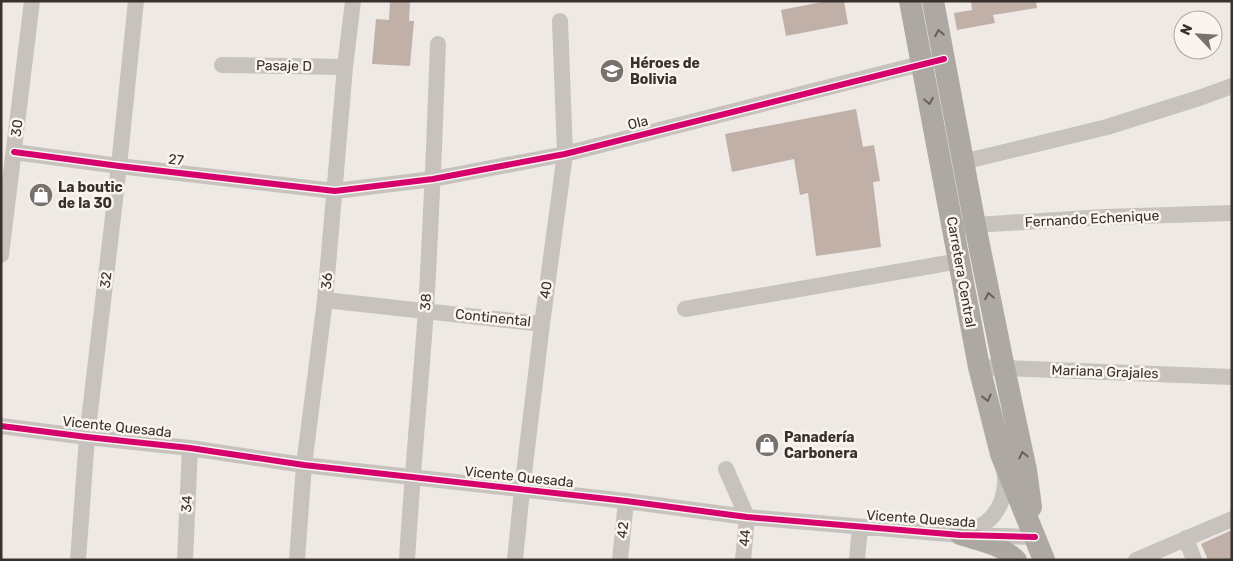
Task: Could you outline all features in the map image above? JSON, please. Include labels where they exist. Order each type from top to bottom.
[{"type":"highway","name":"Carretera Central","points":[[910,1],[922,64],[964,227],[1004,368],[1026,470],[1041,554]]},
{"type":"highway","name":"Carretera Central","points":[[933,1],[963,162],[964,227],[959,261],[979,368],[1001,454],[1041,554]]},
{"type":"main road","points":[[960,534],[994,546],[1017,560]]},
{"type":"street","name":"30","points":[[1,255],[32,1]]},
{"type":"street","name":"32","points":[[78,560],[87,437],[120,166],[136,1]]},
{"type":"street","name":"36","points":[[297,560],[304,465],[325,300],[345,67],[353,1]]},
{"type":"street","name":"40","points":[[515,560],[542,324],[565,154],[560,21]]},
{"type":"street","name":"38","points":[[407,560],[426,311],[438,44]]},
{"type":"street","name":"Ola","points":[[335,191],[433,179],[565,154],[944,59]]},
{"type":"street","name":"Pasaje D","points":[[222,65],[345,67]]},
{"type":"street","points":[[963,162],[1107,127],[1232,86]]},
{"type":"street","name":"27","points":[[14,152],[335,191]]},
{"type":"street","name":"Fernando Echenique","points":[[964,227],[1104,217],[1232,213]]},
{"type":"street","points":[[686,309],[959,261]]},
{"type":"street","name":"Continental","points":[[325,300],[542,324]]},
{"type":"street","name":"Mariana Grajales","points":[[979,368],[1232,377]]},
{"type":"street","name":"Vicente Quesada","points":[[1,426],[190,448],[304,465],[626,501],[747,517],[960,534],[1041,554]]},
{"type":"street","name":"34","points":[[185,560],[190,448]]},
{"type":"street","points":[[960,534],[984,524],[993,516],[1000,504],[1005,491],[1006,476],[1001,454]]},
{"type":"street","points":[[726,469],[747,517]]},
{"type":"street","name":"42","points":[[620,560],[626,501]]},
{"type":"street","name":"44","points":[[743,560],[747,517]]},
{"type":"street","points":[[1136,560],[1232,519]]},
{"type":"street","points":[[858,560],[860,527]]},
{"type":"street","points":[[1186,538],[1194,560]]},
{"type":"building","points":[[390,1],[410,1],[409,21],[414,21],[410,66],[372,64],[376,19],[389,20]]},
{"type":"building","points":[[827,1],[844,1],[848,24],[786,36],[781,10]]},
{"type":"building","points":[[971,1],[1036,1],[1037,8],[993,15],[995,23],[957,30],[954,13],[972,10]]},
{"type":"building","points":[[856,109],[863,147],[874,145],[880,181],[873,182],[881,247],[816,256],[808,193],[800,195],[794,159],[732,172],[725,134]]},
{"type":"building","points":[[1232,530],[1232,560],[1208,560],[1201,544]]},
{"type":"cycle path","points":[[14,152],[335,191],[433,179],[565,154],[944,59]]},
{"type":"cycle path","points":[[1,426],[190,448],[304,465],[626,501],[747,517],[960,535],[1035,537]]},
{"type":"place","name":"Héroes de Bolivia","points":[[612,71]]},
{"type":"place","name":"La boutic de la 30","points":[[41,195]]},
{"type":"place","name":"Panadería Carbonera","points":[[767,445]]}]
